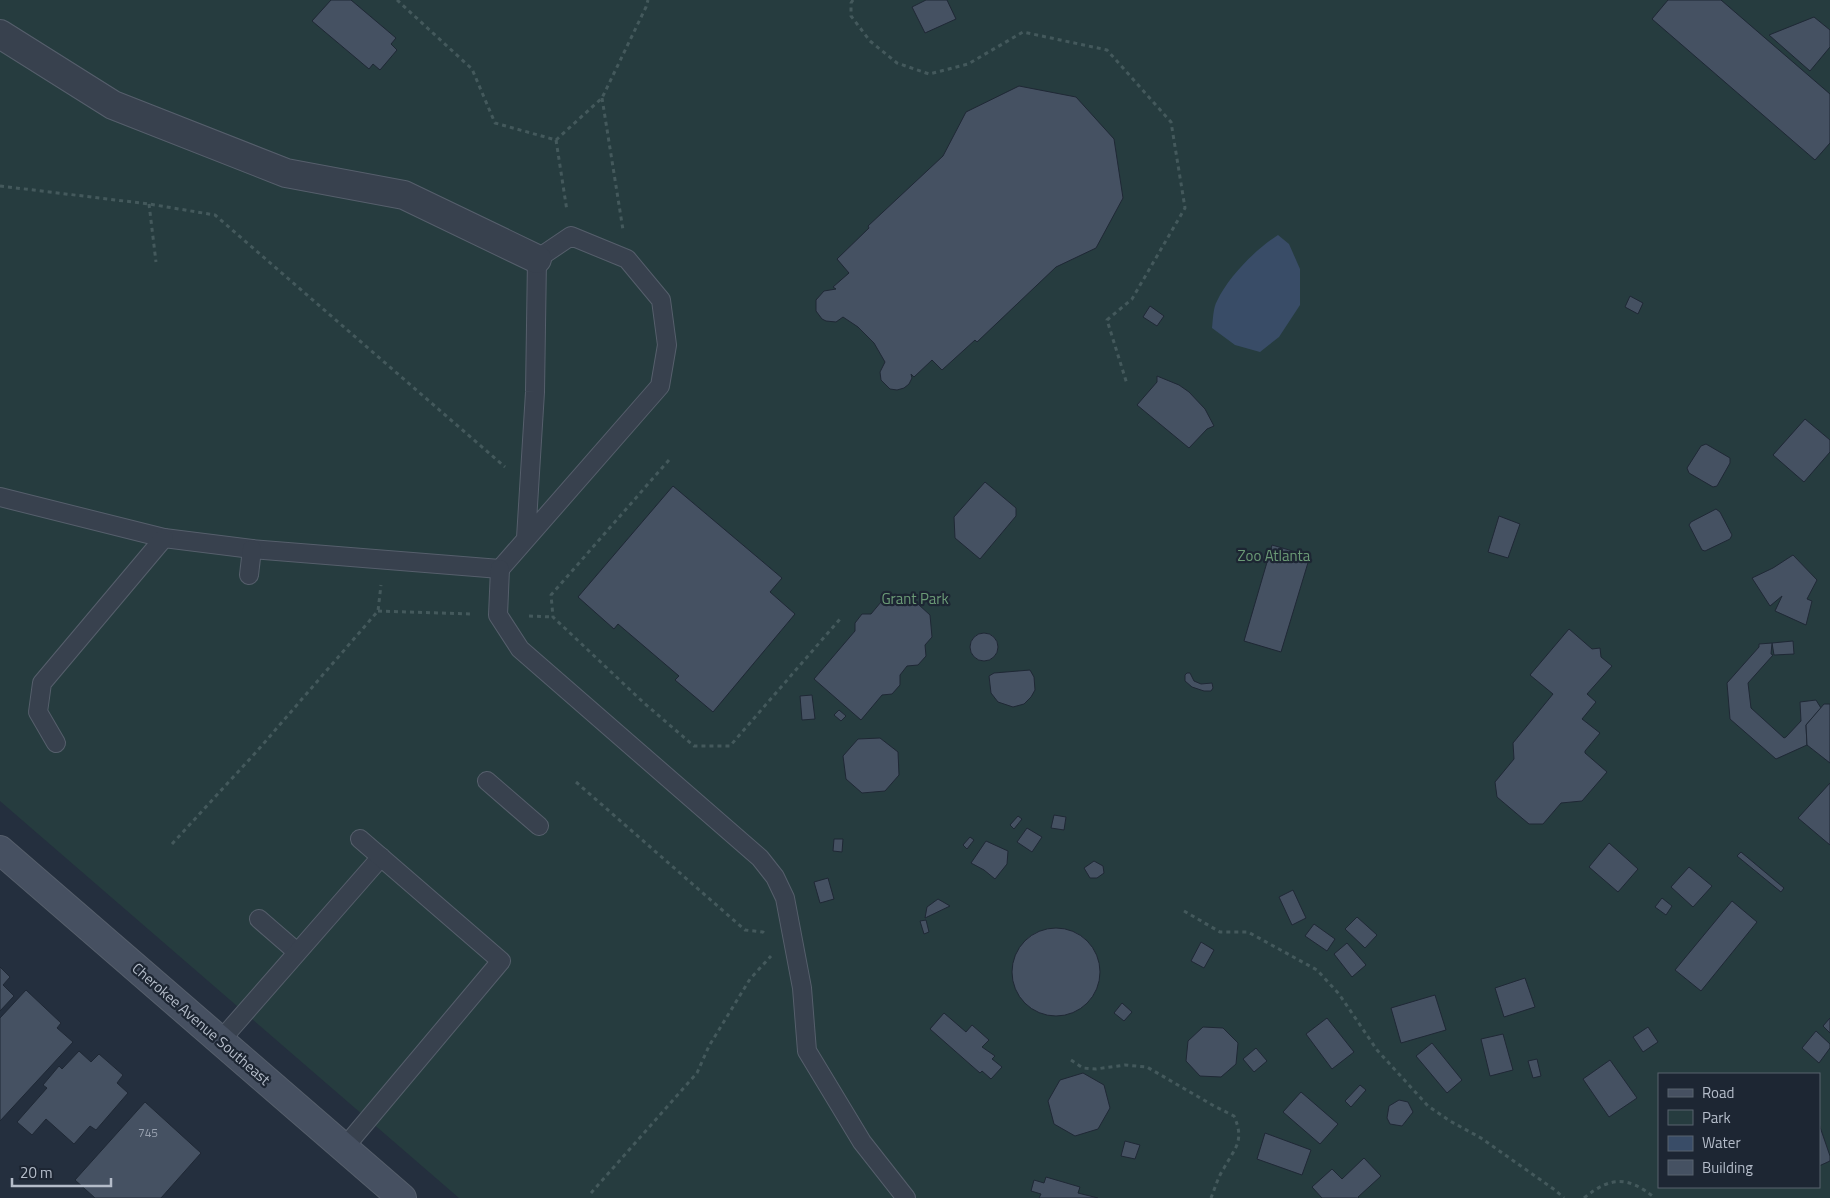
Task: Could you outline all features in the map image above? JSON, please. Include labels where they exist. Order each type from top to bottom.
[{"type":"street","points":[[0,34],[113,105],[286,173],[404,195],[537,259]]},
{"type":"street","name":"Cherokee Avenue Southeast","points":[[0,850],[402,1198]]},
{"type":"lane","points":[[526,538],[535,392],[537,259],[571,236],[627,260],[661,300],[668,344],[660,386],[500,569],[498,615],[520,649],[760,858],[775,877],[785,898],[802,988],[807,1051],[862,1142],[906,1198]]},
{"type":"lane","points":[[0,497],[164,538],[252,549],[500,569]]},
{"type":"lane","points":[[56,743],[38,712],[42,683],[164,538]]},
{"type":"lane","points":[[249,575],[252,549]]},
{"type":"lane","points":[[487,781],[539,826]]},
{"type":"lane","points":[[344,1148],[501,961],[360,839]]},
{"type":"lane","points":[[220,1041],[381,856]]},
{"type":"lane","points":[[259,919],[297,952]]},
{"type":"path","points":[[397,0],[472,69],[496,123],[556,140]]},
{"type":"path","points":[[556,140],[602,98],[648,0]]},
{"type":"path","points":[[853,0],[851,3],[851,16],[870,41],[897,63],[929,74],[968,64],[1023,32],[1107,50],[1171,122],[1184,208],[1132,299],[1107,320],[1127,384]]},
{"type":"path","points":[[602,98],[627,260]]},
{"type":"path","points":[[556,140],[571,236]]},
{"type":"path","points":[[0,186],[149,204],[214,215],[528,487]]},
{"type":"path","points":[[149,204],[156,262]]},
{"type":"path","points":[[553,617],[551,596],[669,460]]},
{"type":"path","points":[[172,844],[378,611],[384,560]]},
{"type":"path","points":[[378,611],[553,617],[694,746],[730,746],[840,619]]},
{"type":"path","points":[[576,782],[746,930],[763,932],[768,937]]},
{"type":"path","points":[[1184,911],[1220,932],[1248,932],[1316,970],[1339,994],[1377,1050],[1428,1106],[1481,1138],[1564,1198]]},
{"type":"path","points":[[591,1193],[697,1073],[709,1046],[750,979],[773,953]]},
{"type":"path","points":[[1071,1060],[1083,1068],[1096,1069],[1125,1064],[1147,1067],[1234,1116],[1240,1128],[1239,1137],[1233,1154],[1224,1168],[1211,1198]]},
{"type":"path","points":[[1584,1198],[1596,1188],[1616,1180],[1641,1187],[1655,1198]]},
{"type":"green space","name":"Grant Park","points":[[0,0],[1830,0],[1830,1198],[459,1198],[0,801]]},
{"type":"water","points":[[1278,235],[1289,244],[1300,269],[1300,305],[1279,337],[1260,352],[1235,345],[1212,328],[1214,311],[1228,282],[1260,248]]},
{"type":"building","points":[[331,0],[351,0],[396,38],[391,44],[397,50],[380,70],[373,64],[369,69],[312,21]]},
{"type":"building","points":[[926,0],[947,0],[956,19],[925,33],[912,7]]},
{"type":"building","points":[[1668,0],[1721,0],[1830,94],[1830,143],[1815,160],[1652,19]]},
{"type":"building","points":[[1814,17],[1830,30],[1830,47],[1810,71],[1769,35]]},
{"type":"building","points":[[1019,86],[1076,97],[1114,139],[1123,198],[1096,248],[1056,267],[977,342],[975,340],[942,370],[932,360],[914,377],[911,374],[912,378],[909,384],[904,388],[890,389],[881,380],[880,372],[885,362],[874,343],[858,327],[843,317],[836,322],[822,319],[816,311],[816,300],[824,291],[836,289],[833,287],[849,273],[837,259],[869,228],[868,226],[943,156],[966,112]]},
{"type":"building","points":[[1630,296],[1643,303],[1638,314],[1625,307]]},
{"type":"building","points":[[1150,306],[1164,316],[1157,326],[1143,317]]},
{"type":"building","points":[[1157,376],[1179,385],[1189,392],[1205,409],[1214,426],[1207,429],[1189,448],[1137,405],[1157,382]]},
{"type":"building","points":[[1805,419],[1830,440],[1830,452],[1804,482],[1773,455]]},
{"type":"building","points":[[1706,444],[1730,458],[1730,463],[1717,486],[1713,487],[1689,473],[1687,468],[1701,446]]},
{"type":"building","points":[[985,482],[1016,508],[1016,516],[980,559],[955,538],[954,517]]},
{"type":"building","points":[[673,486],[782,578],[770,592],[795,614],[713,712],[675,680],[679,676],[618,624],[614,629],[578,597]]},
{"type":"building","points":[[1716,509],[1720,512],[1732,535],[1730,539],[1705,551],[1702,550],[1689,525],[1691,522]]},
{"type":"building","points":[[1499,516],[1520,524],[1508,558],[1488,552]]},
{"type":"building","points":[[1272,545],[1310,556],[1281,652],[1244,641]]},
{"type":"building","points":[[1793,555],[1817,580],[1807,599],[1812,601],[1806,625],[1775,611],[1782,596],[1770,606],[1752,578],[1773,568]]},
{"type":"building","points":[[907,594],[930,615],[932,637],[925,645],[926,656],[918,665],[907,666],[900,675],[900,685],[892,694],[882,695],[861,720],[814,679],[855,631],[855,623],[862,614],[871,614],[886,596]]},
{"type":"building","points":[[1569,629],[1592,649],[1600,648],[1601,657],[1612,666],[1587,694],[1596,702],[1582,719],[1600,733],[1585,753],[1607,772],[1582,801],[1561,803],[1543,824],[1529,824],[1497,797],[1495,782],[1514,759],[1513,743],[1553,694],[1530,675]]},
{"type":"building","points":[[984,633],[994,637],[998,647],[994,657],[984,661],[974,657],[970,647],[974,637]]},
{"type":"building","points":[[1793,641],[1794,654],[1774,655],[1772,643]]},
{"type":"building","points":[[1772,643],[1771,654],[1773,655],[1748,683],[1751,708],[1784,738],[1801,721],[1800,702],[1816,700],[1821,708],[1806,725],[1807,745],[1776,759],[1730,719],[1727,683],[1759,647],[1759,644]]},
{"type":"building","points":[[1030,670],[1034,677],[1035,690],[1024,704],[1013,707],[998,702],[991,693],[989,676],[994,673]]},
{"type":"building","points":[[1187,673],[1190,673],[1194,681],[1201,684],[1212,683],[1213,688],[1211,691],[1204,691],[1192,687],[1185,681]]},
{"type":"building","points":[[812,695],[815,719],[802,720],[800,696]]},
{"type":"building","points":[[1824,704],[1830,704],[1830,763],[1807,745],[1806,725]]},
{"type":"building","points":[[839,710],[846,716],[841,721],[834,715]]},
{"type":"building","points":[[880,738],[898,752],[899,775],[885,791],[862,793],[846,779],[843,756],[858,739]]},
{"type":"building","points":[[1830,783],[1830,845],[1798,818]]},
{"type":"building","points":[[1054,815],[1066,817],[1064,830],[1051,828]]},
{"type":"building","points":[[1018,816],[1022,819],[1014,829],[1010,825]]},
{"type":"building","points":[[1027,828],[1042,837],[1032,852],[1017,842]]},
{"type":"building","points":[[970,837],[974,840],[967,849],[963,845]]},
{"type":"building","points":[[834,839],[843,839],[842,852],[833,851]]},
{"type":"building","points":[[986,841],[1008,851],[1007,864],[995,879],[971,863]]},
{"type":"building","points":[[1609,843],[1638,869],[1618,892],[1589,867]]},
{"type":"building","points":[[1741,852],[1784,888],[1781,892],[1737,856]]},
{"type":"building","points":[[1094,861],[1103,866],[1104,873],[1097,878],[1090,878],[1084,868]]},
{"type":"building","points":[[1689,867],[1712,886],[1693,907],[1671,887]]},
{"type":"building","points":[[828,878],[834,899],[820,903],[814,882]]},
{"type":"building","points":[[1293,890],[1306,918],[1292,925],[1279,897]]},
{"type":"building","points":[[1662,898],[1672,906],[1666,915],[1655,907]]},
{"type":"building","points":[[938,899],[950,906],[925,918],[927,907]]},
{"type":"building","points":[[1732,901],[1757,922],[1701,991],[1675,970]]},
{"type":"building","points":[[1357,917],[1377,935],[1365,948],[1345,929]]},
{"type":"building","points":[[926,920],[929,932],[924,934],[920,921]]},
{"type":"building","points":[[1314,924],[1335,939],[1327,951],[1305,936]]},
{"type":"building","points":[[1056,928],[1073,932],[1087,941],[1096,955],[1100,972],[1096,989],[1087,1003],[1073,1012],[1056,1016],[1039,1012],[1025,1003],[1016,989],[1012,972],[1016,955],[1025,941],[1039,932]]},
{"type":"building","points":[[1201,942],[1214,950],[1204,968],[1191,961]]},
{"type":"building","points":[[1347,943],[1366,965],[1352,977],[1334,954]]},
{"type":"building","points":[[0,967],[10,977],[3,985],[14,996],[0,1011]]},
{"type":"building","points":[[1525,978],[1535,1007],[1504,1017],[1495,988]]},
{"type":"building","points":[[26,990],[61,1023],[57,1028],[73,1042],[0,1121],[0,1018]]},
{"type":"building","points":[[1435,995],[1446,1030],[1401,1043],[1391,1008]]},
{"type":"building","points":[[1122,1003],[1132,1012],[1124,1021],[1114,1013]]},
{"type":"building","points":[[944,1013],[966,1032],[972,1025],[989,1040],[982,1047],[995,1056],[992,1059],[1002,1067],[991,1079],[982,1071],[980,1073],[930,1029]]},
{"type":"building","points":[[1327,1018],[1354,1052],[1332,1069],[1306,1034]]},
{"type":"building","points":[[1830,1018],[1830,1033],[1823,1026]]},
{"type":"building","points":[[1203,1027],[1223,1028],[1238,1043],[1236,1064],[1221,1077],[1200,1076],[1186,1061],[1188,1041]]},
{"type":"building","points":[[1648,1027],[1658,1042],[1643,1052],[1633,1037]]},
{"type":"building","points":[[1816,1031],[1830,1044],[1830,1048],[1819,1063],[1802,1048]]},
{"type":"building","points":[[1503,1034],[1513,1070],[1490,1076],[1481,1039]]},
{"type":"building","points":[[1432,1043],[1462,1080],[1447,1093],[1416,1056]]},
{"type":"building","points":[[1256,1048],[1267,1061],[1254,1072],[1243,1059]]},
{"type":"building","points":[[79,1051],[91,1062],[99,1054],[123,1075],[117,1083],[128,1093],[96,1130],[90,1126],[74,1144],[46,1119],[32,1135],[17,1122],[47,1088],[43,1085],[59,1066],[62,1069]]},
{"type":"building","points":[[1537,1059],[1541,1076],[1533,1078],[1528,1061]]},
{"type":"building","points":[[1610,1060],[1637,1098],[1609,1117],[1583,1079]]},
{"type":"building","points":[[1083,1073],[1104,1085],[1110,1108],[1098,1129],[1075,1136],[1054,1124],[1048,1101],[1060,1080]]},
{"type":"building","points":[[1360,1085],[1366,1090],[1351,1107],[1345,1101]]},
{"type":"building","points":[[1301,1092],[1338,1124],[1320,1144],[1283,1112]]},
{"type":"building","points":[[1399,1100],[1408,1102],[1413,1112],[1402,1126],[1390,1124],[1387,1118],[1389,1106]]},
{"type":"building","points":[[145,1102],[201,1153],[161,1198],[95,1198],[75,1180]]},
{"type":"building","points":[[1820,1127],[1830,1156],[1830,1161],[1820,1166]]},
{"type":"building","points":[[1265,1133],[1311,1150],[1302,1175],[1257,1159]]},
{"type":"building","points":[[1125,1141],[1140,1145],[1135,1159],[1121,1156]]},
{"type":"building","points":[[1364,1158],[1381,1176],[1359,1198],[1322,1198],[1312,1187],[1332,1169],[1342,1179]]},
{"type":"building","points":[[1046,1177],[1080,1187],[1078,1193],[1098,1198],[1039,1198],[1041,1194],[1031,1191],[1034,1180],[1044,1183]]},
{"type":"park label","name":"Zoo Atlanta","points":[[1274,556]]}]
